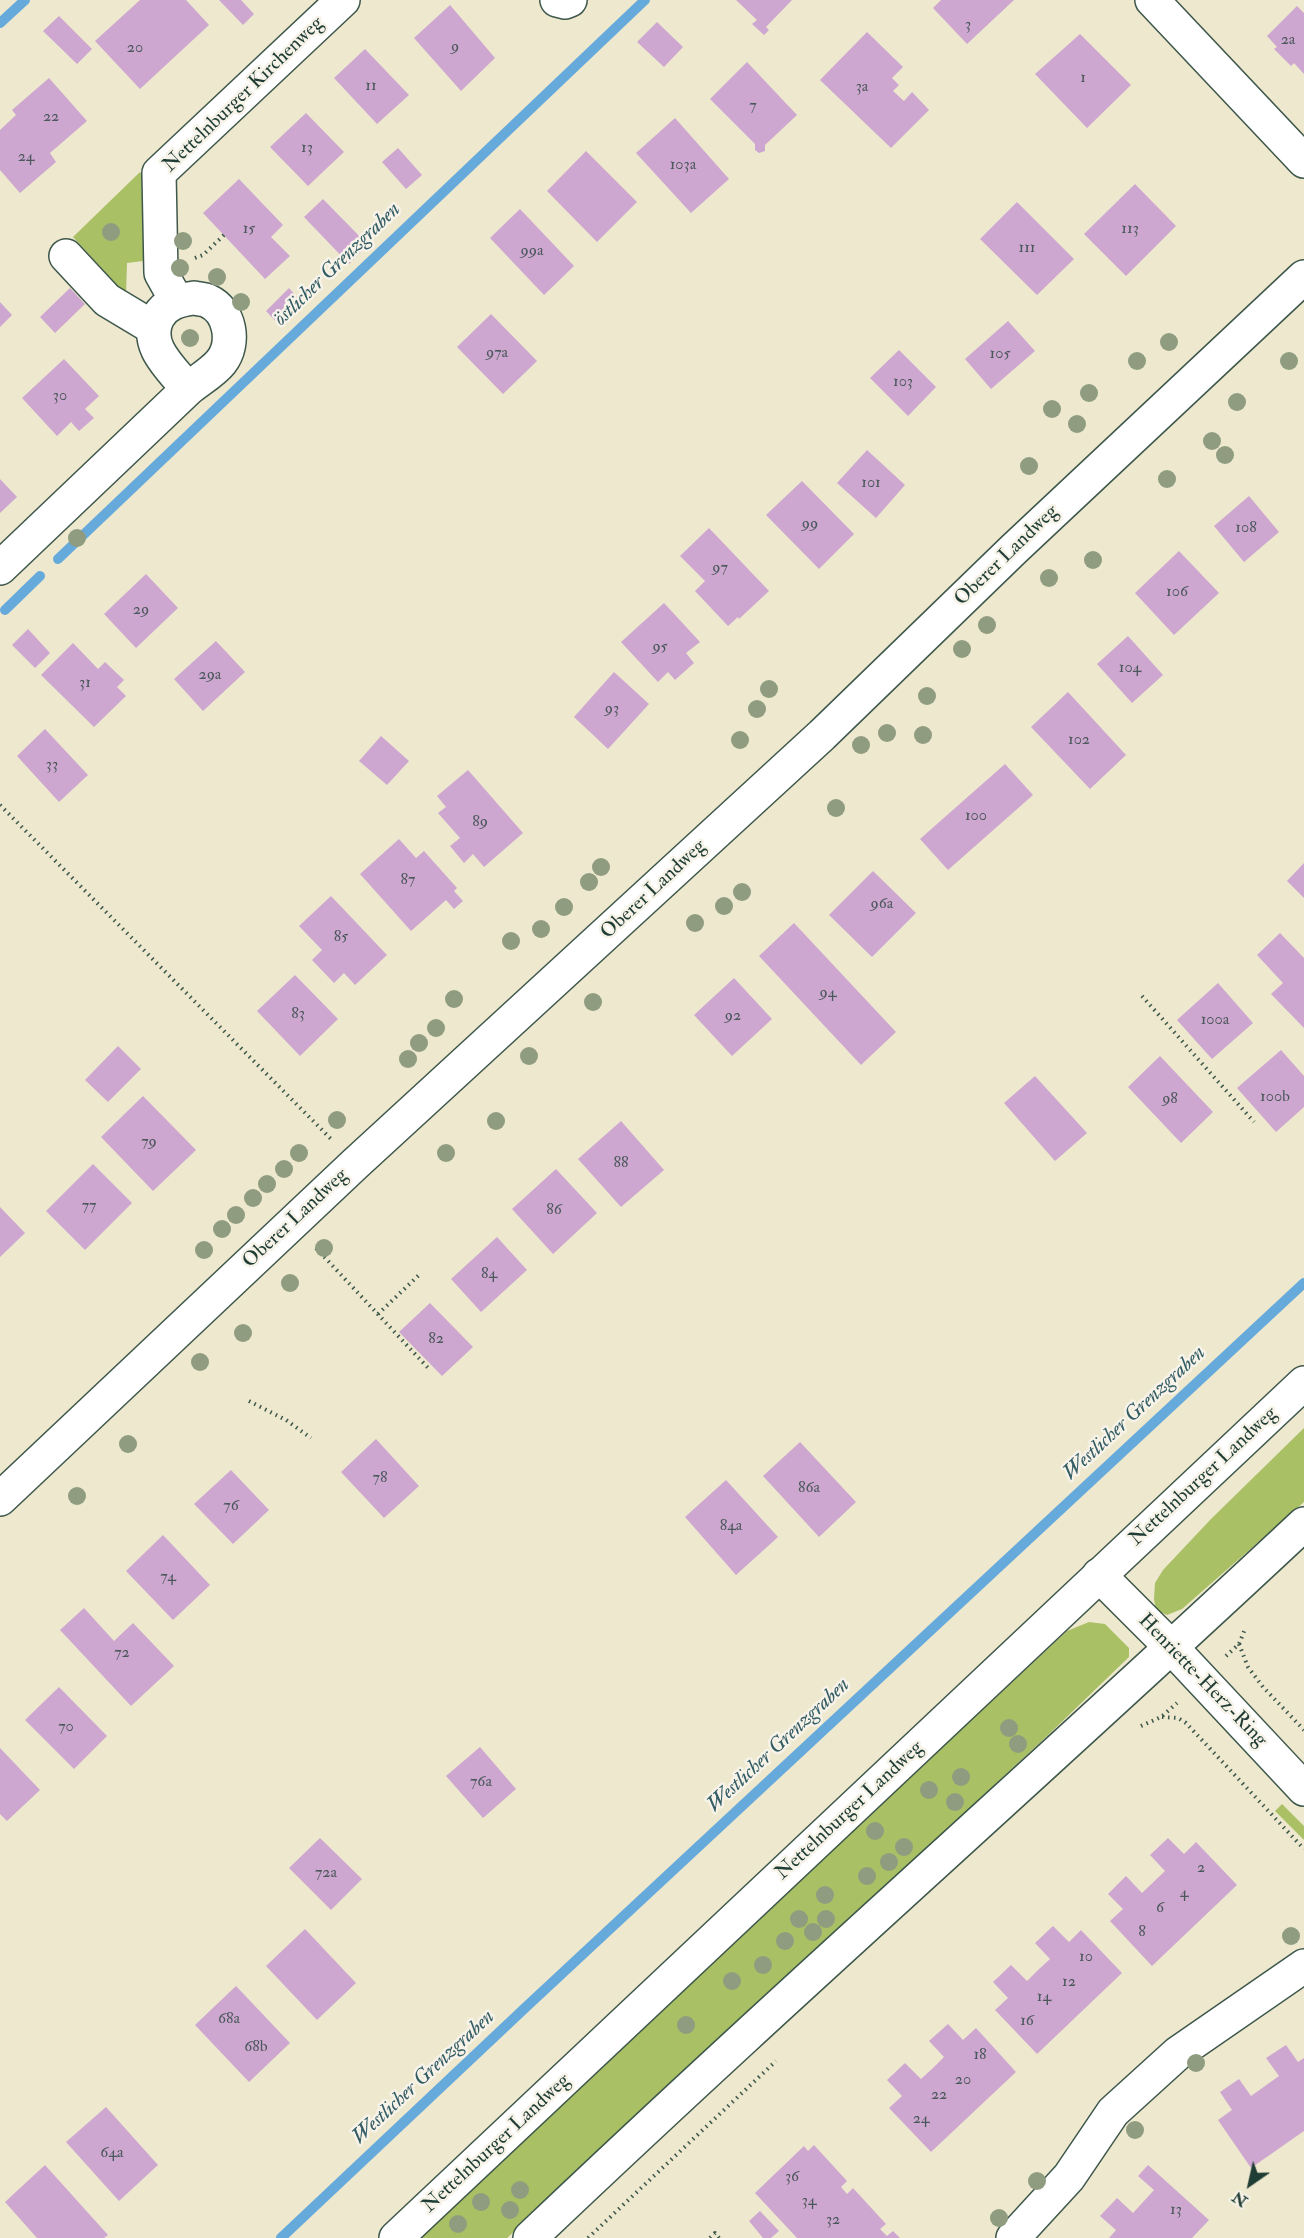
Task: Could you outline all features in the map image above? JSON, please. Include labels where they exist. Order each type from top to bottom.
[{"type":"street","name":"Nettelnburger Kirchenweg","points":[[176,300],[161,273],[159,173],[343,0]]},
{"type":"street","points":[[557,0],[565,2],[570,0]]},
{"type":"street","points":[[1152,0],[1304,161]]},
{"type":"street","points":[[66,256],[107,300],[152,327]]},
{"type":"street","name":"Oberer Landweg","points":[[0,1499],[356,1164],[822,735],[1014,549],[1304,277]]},
{"type":"street","points":[[0,568],[188,389],[221,362],[228,348],[229,331],[223,314],[207,301],[194,298],[176,300],[161,311],[152,327],[153,342],[188,389]]},
{"type":"street","name":"Nettelnburger Landweg","points":[[396,2238],[1304,1383]]},
{"type":"street","points":[[530,2238],[678,2097],[1173,1648],[1304,1524]]},
{"type":"street","name":"Henriette-Herz-Ring","points":[[1099,1575],[1173,1648],[1304,1789]]},
{"type":"street","points":[[1013,2238],[1069,2177],[1113,2112],[1178,2053],[1304,1966]]},
{"type":"path","points":[[0,805],[356,1164]]},
{"type":"path","points":[[1142,996],[1254,1122]]},
{"type":"path","points":[[293,1223],[430,1370]]},
{"type":"path","points":[[378,1314],[419,1275]]},
{"type":"path","points":[[249,1401],[286,1420],[310,1438]]},
{"type":"path","points":[[1239,1644],[1248,1667],[1263,1687],[1304,1730]]},
{"type":"path","points":[[1161,1717],[1178,1718],[1186,1723],[1304,1849]]},
{"type":"path","points":[[710,2238],[715,2234],[719,2238]]},
{"type":"green space","points":[[140,172],[147,184],[143,261],[127,263],[126,295],[73,237]]},
{"type":"green space","points":[[1304,1428],[1304,1502],[1182,1609],[1167,1615],[1156,1610],[1155,1583],[1163,1570],[1211,1519]]},
{"type":"green space","points":[[1089,1622],[1105,1624],[1129,1648],[1129,1657],[507,2238],[420,2238],[1067,1631]]},
{"type":"green space","points":[[1282,1804],[1304,1826],[1304,1840],[1275,1811]]},
{"type":"building","points":[[140,0],[186,0],[209,25],[140,89],[95,41]]},
{"type":"building","points":[[219,0],[241,0],[254,14],[243,25]]},
{"type":"building","points":[[736,0],[792,0],[766,27],[769,30],[764,35],[752,24],[757,20]]},
{"type":"building","points":[[941,0],[1014,0],[967,44],[933,8]]},
{"type":"building","points":[[450,5],[495,58],[461,91],[414,38]]},
{"type":"building","points":[[1297,6],[1304,13],[1304,74],[1294,63],[1291,66],[1274,49],[1277,47],[1267,36]]},
{"type":"building","points":[[59,16],[92,49],[77,64],[43,31]]},
{"type":"building","points":[[657,22],[683,47],[664,67],[637,42]]},
{"type":"building","points":[[867,32],[903,67],[892,78],[899,85],[893,91],[904,101],[912,92],[929,110],[891,148],[820,80]]},
{"type":"building","points":[[1080,34],[1131,85],[1087,128],[1035,74]]},
{"type":"building","points":[[365,49],[409,95],[377,124],[334,78]]},
{"type":"building","points":[[747,62],[797,115],[765,145],[765,151],[759,153],[755,150],[755,144],[710,99]]},
{"type":"building","points":[[49,78],[87,121],[50,153],[56,162],[20,193],[0,170],[0,130],[16,115],[12,110]]},
{"type":"building","points":[[306,113],[344,152],[308,186],[270,147]]},
{"type":"building","points":[[675,118],[729,179],[691,213],[636,153]]},
{"type":"building","points":[[398,148],[422,175],[406,189],[382,162]]},
{"type":"building","points":[[586,151],[637,202],[597,242],[547,191]]},
{"type":"building","points":[[239,179],[283,225],[271,237],[290,256],[265,279],[203,213]]},
{"type":"building","points":[[1135,184],[1176,226],[1126,276],[1084,234]]},
{"type":"building","points":[[323,199],[368,245],[349,264],[304,217]]},
{"type":"building","points":[[1017,202],[1074,259],[1037,295],[980,239]]},
{"type":"building","points":[[520,209],[574,266],[544,295],[490,238]]},
{"type":"building","points":[[70,288],[85,304],[55,333],[40,317]]},
{"type":"building","points":[[289,288],[304,305],[281,327],[266,311]]},
{"type":"building","points":[[0,302],[12,315],[0,327]]},
{"type":"building","points":[[491,314],[537,361],[503,394],[457,347]]},
{"type":"building","points":[[1008,321],[1035,351],[991,389],[965,359]]},
{"type":"building","points":[[899,350],[936,387],[908,416],[870,378]]},
{"type":"building","points":[[64,359],[99,396],[85,409],[94,418],[79,431],[71,422],[57,436],[22,398]]},
{"type":"building","points":[[867,450],[905,485],[876,518],[837,483]]},
{"type":"building","points":[[0,479],[17,497],[0,513]]},
{"type":"building","points":[[802,481],[854,534],[819,569],[766,515]]},
{"type":"building","points":[[1249,496],[1279,532],[1244,562],[1214,526]]},
{"type":"building","points":[[709,528],[769,591],[739,619],[738,617],[728,626],[695,591],[705,581],[680,556]]},
{"type":"building","points":[[1179,551],[1219,593],[1174,635],[1135,593]]},
{"type":"building","points":[[146,574],[178,608],[136,648],[104,614]]},
{"type":"building","points":[[664,603],[700,642],[686,653],[694,663],[675,680],[668,672],[658,682],[621,642]]},
{"type":"building","points":[[28,629],[50,653],[35,668],[12,645]]},
{"type":"building","points":[[1128,636],[1163,675],[1132,703],[1097,664]]},
{"type":"building","points":[[216,641],[245,672],[203,711],[174,679]]},
{"type":"building","points":[[73,643],[98,669],[105,662],[124,680],[117,687],[126,696],[94,727],[41,675]]},
{"type":"building","points":[[614,672],[649,704],[608,749],[574,717]]},
{"type":"building","points":[[1068,692],[1126,755],[1090,789],[1031,727]]},
{"type":"building","points":[[45,729],[88,775],[59,802],[17,756]]},
{"type":"building","points":[[381,736],[409,761],[387,785],[359,761]]},
{"type":"building","points":[[1005,764],[1033,795],[948,870],[920,839]]},
{"type":"building","points":[[468,770],[523,833],[484,867],[473,854],[464,863],[450,846],[460,838],[438,813],[446,807],[437,796]]},
{"type":"building","points":[[399,839],[416,858],[424,851],[457,888],[454,891],[463,901],[454,909],[446,900],[411,931],[360,874]]},
{"type":"building","points":[[1304,863],[1304,898],[1287,881]]},
{"type":"building","points":[[873,871],[916,913],[872,957],[829,915]]},
{"type":"building","points":[[331,896],[387,955],[355,985],[344,973],[334,983],[312,960],[322,950],[299,926]]},
{"type":"building","points":[[794,923],[896,1032],[861,1065],[759,956]]},
{"type":"building","points":[[1280,933],[1304,958],[1304,1028],[1271,994],[1283,983],[1257,955]]},
{"type":"building","points":[[295,975],[338,1019],[300,1056],[257,1011]]},
{"type":"building","points":[[734,978],[772,1019],[732,1056],[694,1015]]},
{"type":"building","points":[[1218,983],[1253,1023],[1212,1059],[1177,1020]]},
{"type":"building","points":[[118,1046],[141,1069],[108,1102],[85,1080]]},
{"type":"building","points":[[1281,1050],[1304,1076],[1304,1107],[1276,1132],[1237,1088]]},
{"type":"building","points":[[1160,1056],[1213,1112],[1181,1143],[1128,1087]]},
{"type":"building","points":[[1035,1076],[1087,1133],[1055,1161],[1004,1103]]},
{"type":"building","points":[[143,1096],[196,1150],[153,1191],[101,1137]]},
{"type":"building","points":[[621,1121],[664,1170],[621,1207],[578,1159]]},
{"type":"building","points":[[93,1164],[132,1203],[85,1250],[46,1211]]},
{"type":"building","points":[[556,1169],[597,1213],[553,1254],[512,1209]]},
{"type":"building","points":[[0,1207],[25,1233],[0,1257]]},
{"type":"building","points":[[497,1237],[527,1270],[481,1312],[451,1279]]},
{"type":"building","points":[[430,1303],[473,1347],[442,1376],[399,1332]]},
{"type":"building","points":[[376,1439],[419,1486],[384,1518],[341,1472]]},
{"type":"building","points":[[800,1442],[856,1502],[819,1537],[763,1476]]},
{"type":"building","points":[[231,1470],[269,1510],[233,1544],[194,1504]]},
{"type":"building","points":[[726,1480],[778,1537],[736,1575],[685,1517]]},
{"type":"building","points":[[163,1535],[210,1585],[173,1620],[126,1571]]},
{"type":"building","points":[[84,1608],[114,1641],[133,1623],[174,1666],[131,1706],[60,1630]]},
{"type":"building","points":[[59,1687],[107,1736],[74,1769],[25,1720]]},
{"type":"building","points":[[480,1747],[516,1789],[483,1818],[446,1776]]},
{"type":"building","points":[[0,1748],[40,1790],[7,1821],[0,1814]]},
{"type":"building","points":[[320,1838],[362,1879],[331,1910],[289,1868]]},
{"type":"building","points":[[1168,1838],[1184,1854],[1196,1842],[1237,1885],[1152,1966],[1110,1921],[1123,1909],[1108,1894],[1126,1876],[1142,1893],[1165,1871],[1150,1855]]},
{"type":"building","points":[[1053,1926],[1069,1942],[1081,1930],[1122,1973],[1037,2054],[995,2010],[1008,1998],[993,1982],[1011,1965],[1027,1981],[1050,1959],[1035,1943]]},
{"type":"building","points":[[305,1929],[356,1983],[317,2020],[266,1966]]},
{"type":"building","points":[[236,1986],[290,2043],[249,2082],[195,2025]]},
{"type":"building","points":[[948,2024],[963,2040],[976,2028],[1016,2072],[931,2152],[889,2108],[902,2096],[887,2080],[905,2063],[921,2079],[933,2068],[944,2057],[929,2041]]},
{"type":"building","points":[[1286,2045],[1298,2062],[1304,2058],[1304,2131],[1251,2168],[1218,2120],[1232,2110],[1220,2092],[1239,2079],[1251,2096],[1279,2076],[1266,2058]]},
{"type":"building","points":[[106,2107],[158,2165],[119,2201],[66,2142]]},
{"type":"building","points":[[814,2145],[847,2181],[841,2187],[847,2194],[853,2188],[886,2224],[880,2229],[887,2236],[893,2231],[900,2238],[797,2238],[755,2193],[804,2146],[808,2151]]},
{"type":"building","points":[[45,2165],[108,2235],[104,2238],[37,2238],[5,2202]]},
{"type":"building","points":[[1148,2165],[1209,2220],[1192,2238],[1109,2238],[1116,2230],[1100,2216],[1117,2198],[1133,2213],[1154,2190],[1138,2176]]},
{"type":"building","points":[[760,2211],[779,2231],[771,2238],[763,2238],[749,2221]]},
{"type":"waterway","points":[[0,23],[25,0]]},
{"type":"waterway","name":"östlicher Grenzgraben","points":[[58,559],[645,0]]},
{"type":"waterway","name":"östlicher Grenzgraben","points":[[5,610],[40,576]]},
{"type":"waterway","name":"Westlicher Grenzgraben","points":[[281,2238],[1304,1283]]}]
